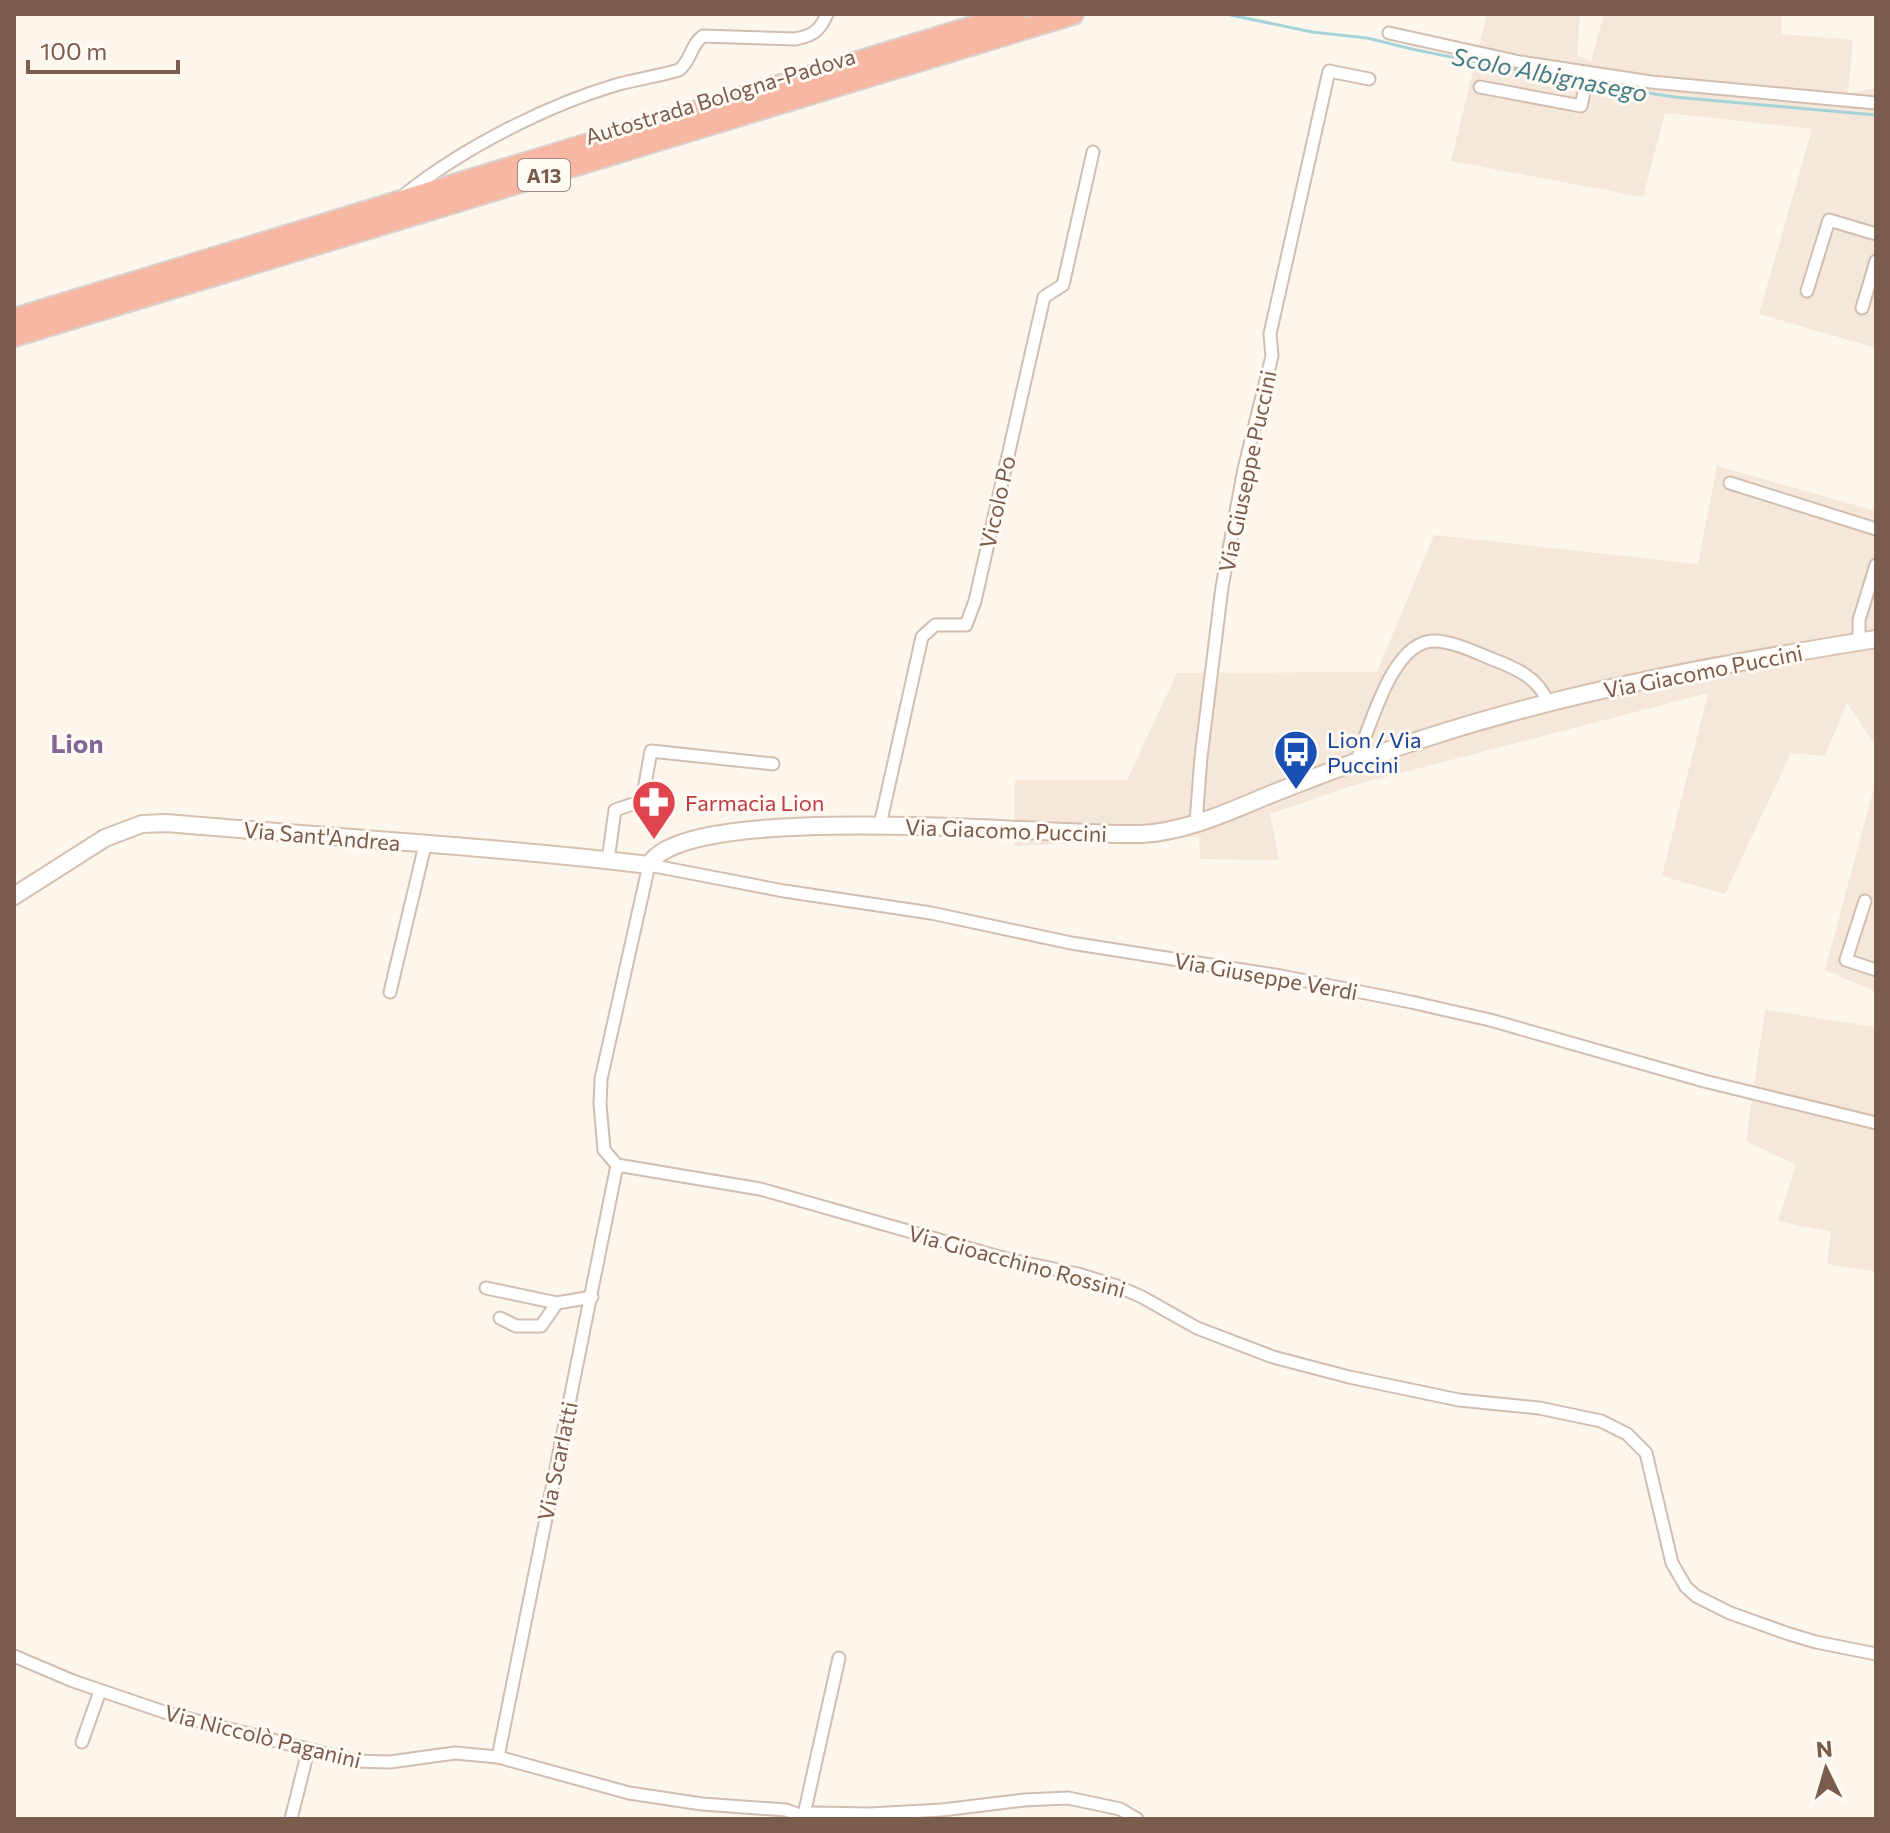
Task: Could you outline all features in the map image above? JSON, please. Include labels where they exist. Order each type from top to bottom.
[{"type":"highway","name":"Autostrada Bologna-Padova","points":[[14,319],[1015,14]]},
{"type":"highway","name":"Autostrada Bologna-Padova","points":[[14,336],[1073,14]]},
{"type":"street","points":[[393,204],[420,183],[523,122],[572,100],[679,70],[686,65],[703,36],[807,37],[817,32],[827,14]]},
{"type":"street","points":[[1389,33],[1587,79],[1876,103]]},
{"type":"street","name":"Via Giuseppe Puccini","points":[[1196,823],[1206,713],[1233,521],[1272,356],[1270,334],[1329,71],[1369,79]]},
{"type":"street","points":[[1480,87],[1581,106],[1587,79]]},
{"type":"street","name":"Vicolo Po","points":[[880,825],[922,637],[935,625],[966,625],[975,601],[1044,297],[1063,285],[1093,152]]},
{"type":"street","points":[[1807,291],[1829,220],[1876,234]]},
{"type":"street","points":[[1862,308],[1876,261]]},
{"type":"street","points":[[1730,483],[1876,529]]},
{"type":"street","name":"Via Giacomo Puccini","points":[[649,865],[657,854],[668,848],[762,828],[880,825],[1117,835],[1167,831],[1196,823],[1359,761],[1548,703],[1650,679],[1868,641],[1859,620],[1876,565]]},
{"type":"street","points":[[1359,761],[1359,753],[1395,668],[1410,649],[1425,642],[1450,644],[1513,667],[1538,685],[1548,703]]},
{"type":"street","points":[[608,860],[615,810],[642,801],[651,751],[773,764]]},
{"type":"street","name":"Via Sant'Andrea","points":[[14,896],[105,838],[142,824],[166,823],[649,865]]},
{"type":"street","points":[[390,992],[425,845]]},
{"type":"street","points":[[617,1165],[604,1150],[601,1079],[649,865]]},
{"type":"street","name":"Via Giuseppe Verdi","points":[[649,865],[784,891],[931,913],[1071,943],[1281,976],[1411,1002],[1490,1020],[1704,1081],[1876,1123]]},
{"type":"street","points":[[1865,901],[1846,960],[1876,970]]},
{"type":"street","name":"Via Scarlatti","points":[[498,1757],[617,1165]]},
{"type":"street","name":"Via Gioacchino Rossini","points":[[617,1165],[760,1189],[1010,1260],[1078,1274],[1130,1291],[1197,1328],[1260,1352],[1349,1377],[1459,1400],[1539,1408],[1601,1421],[1627,1434],[1646,1453],[1672,1563],[1686,1587],[1696,1596],[1713,1606],[1766,1626],[1816,1642],[1876,1654]]},
{"type":"street","points":[[486,1288],[557,1303],[592,1297]]},
{"type":"street","points":[[500,1318],[516,1326],[541,1326],[557,1303]]},
{"type":"street","name":"Via Niccolò Paganini","points":[[14,1656],[100,1691],[170,1714],[308,1751],[372,1763],[435,1754],[498,1757],[629,1793],[702,1804],[786,1810],[803,1818],[813,1813],[942,1810],[1068,1798],[1110,1806],[1137,1819]]},
{"type":"street","points":[[803,1818],[839,1658]]},
{"type":"street","points":[[82,1742],[100,1691]]},
{"type":"street","points":[[291,1819],[308,1751]]},
{"type":"shaded area","points":[[1487,14],[1580,14],[1577,55],[1591,61],[1604,14],[1781,14],[1782,34],[1853,40],[1848,93],[1876,88],[1876,348],[1759,314],[1812,129],[1665,113],[1643,197],[1451,161]]},
{"type":"shaded area","points":[[1717,466],[1876,511],[1876,746],[1847,703],[1825,756],[1791,753],[1725,894],[1662,876],[1708,693],[1351,786],[1270,814],[1279,860],[1200,859],[1199,837],[1014,846],[1015,780],[1127,780],[1177,673],[1377,672],[1434,535],[1698,564]]},
{"type":"shaded area","points":[[1876,780],[1876,992],[1825,970]]},
{"type":"shaded area","points":[[1765,1010],[1876,1027],[1876,1272],[1827,1264],[1831,1232],[1778,1221],[1796,1165],[1746,1141]]},
{"type":"waterway","name":"Scolo Albignasego","points":[[1226,14],[1312,32],[1367,38],[1583,83]]},
{"type":"waterway","name":"Scolo Albignasego","points":[[1591,84],[1674,97],[1876,115]]},
{"type":"place","name":"Lion / Via Puccini","points":[[1296,791]]},
{"type":"place","name":"Farmacia Lion","points":[[654,841]]},
{"type":"district","name":"Lion","points":[[77,742]]}]
